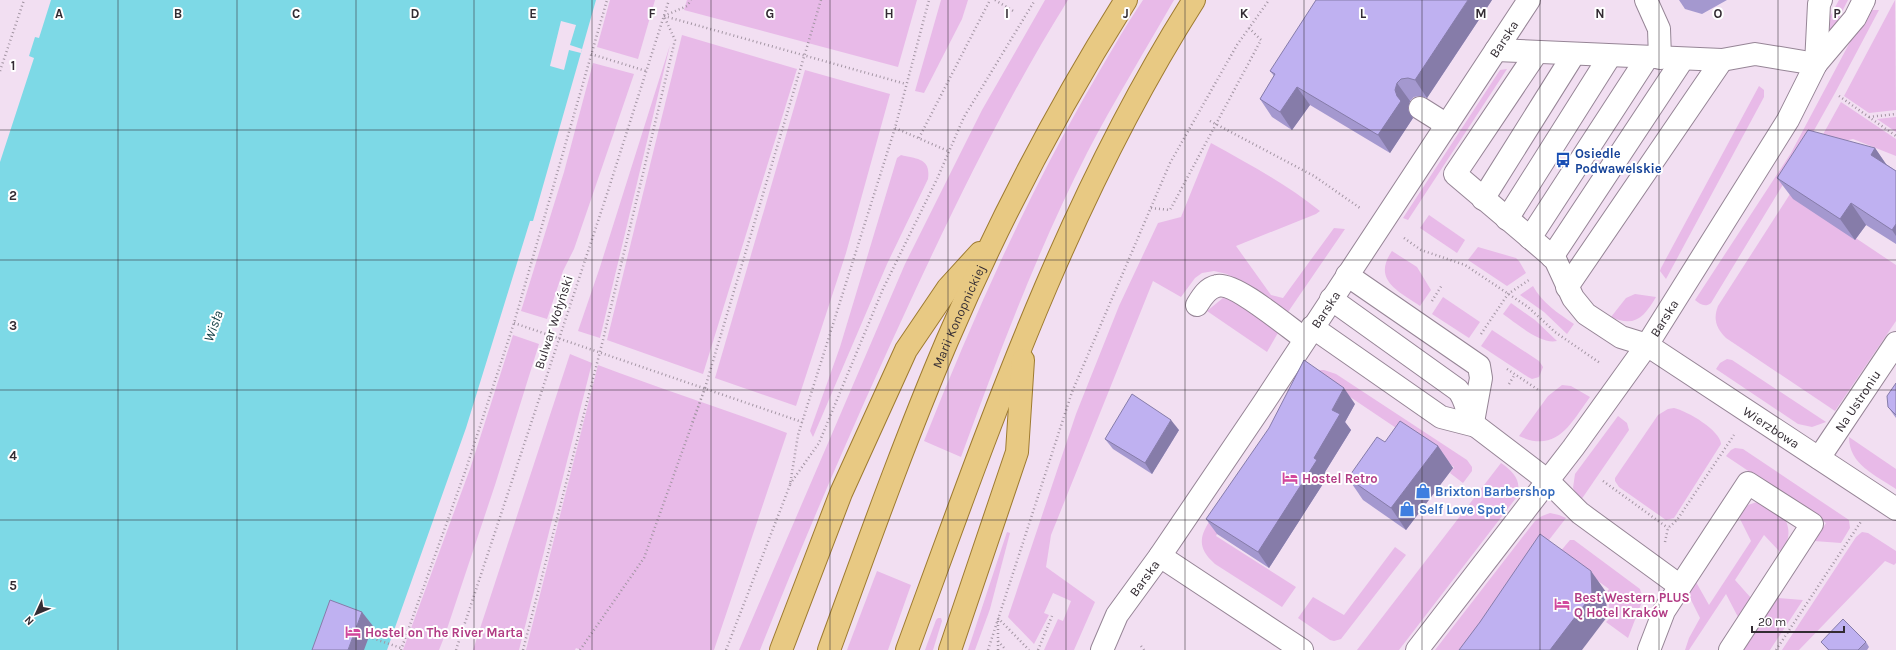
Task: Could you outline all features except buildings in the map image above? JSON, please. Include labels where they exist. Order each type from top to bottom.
[{"type":"main road","name":"Marii Konopnickiej","points":[[829,650],[910,433],[947,341],[994,238],[1077,80],[1126,0]]},
{"type":"main road","points":[[907,650],[1025,337],[1057,258],[1087,192],[1148,78],[1194,0]]},
{"type":"main road","points":[[781,650],[841,493],[906,350],[948,288],[994,238]]},
{"type":"main road","points":[[950,650],[1016,452],[1025,337]]},
{"type":"street","name":"Barska","points":[[1102,650],[1117,615],[1160,556],[1530,0]]},
{"type":"street","points":[[1530,238],[1653,58],[1659,29],[1646,0]]},
{"type":"street","name":"Barska","points":[[1816,64],[1819,4],[1821,0]]},
{"type":"street","name":"Barska","points":[[1417,650],[1548,480],[1624,378],[1788,120],[1816,64],[1855,18],[1864,0]]},
{"type":"street","points":[[1496,50],[1722,60],[1755,54],[1816,64]]},
{"type":"street","points":[[1536,52],[1455,174],[1552,257],[1683,59]]},
{"type":"street","points":[[1483,199],[1574,54]]},
{"type":"street","points":[[1507,218],[1610,56]]},
{"type":"street","points":[[1567,287],[1722,60]]},
{"type":"street","points":[[1420,108],[1447,125]]},
{"type":"street","name":"Wierzbowa","points":[[1552,257],[1556,262],[1576,303],[1586,314],[1621,337],[1647,344],[1896,509]]},
{"type":"street","points":[[1347,275],[1479,366],[1480,378],[1472,419],[1476,426]]},
{"type":"street","points":[[1197,305],[1209,290],[1218,285],[1233,288],[1308,333],[1440,417],[1466,422],[1476,426]]},
{"type":"street","points":[[1331,299],[1458,390],[1463,398],[1471,421],[1476,426],[1548,480],[1580,513],[1680,586]]},
{"type":"street","name":"Na Ustroniu","points":[[1819,458],[1896,343]]},
{"type":"street","points":[[1649,650],[1660,619],[1748,483],[1812,524],[1730,650]]},
{"type":"street","points":[[1160,556],[1302,650]]},
{"type":"path","points":[[0,71],[24,0]]},
{"type":"path","points":[[369,637],[401,649],[465,472],[514,323],[607,0]]},
{"type":"path","name":"Bulwar Wołyński","points":[[456,650],[669,0]]},
{"type":"path","points":[[664,16],[687,6],[691,0]]},
{"type":"path","points":[[580,650],[644,558],[705,388],[822,0]]},
{"type":"path","points":[[726,650],[790,485],[802,422],[895,128],[929,0]]},
{"type":"path","points":[[919,138],[990,0]]},
{"type":"path","points":[[995,0],[1015,12]]},
{"type":"path","points":[[790,485],[818,443],[883,289],[937,179],[964,117],[1035,0]]},
{"type":"path","points":[[988,650],[1072,392],[1170,164],[1237,45],[1269,0]]},
{"type":"path","points":[[664,16],[906,84]]},
{"type":"path","points":[[523,650],[599,353],[675,40],[664,16]]},
{"type":"path","points":[[1151,208],[1170,210],[1261,40],[1249,28]]},
{"type":"path","points":[[592,54],[646,71]]},
{"type":"path","points":[[1839,96],[1896,136]]},
{"type":"path","points":[[1869,117],[1896,114]]},
{"type":"path","points":[[1210,121],[1314,176],[1366,211]]},
{"type":"path","points":[[895,128],[948,151]]},
{"type":"path","points":[[1401,236],[1421,250],[1465,265],[1539,316],[1555,332],[1575,347],[1624,378]]},
{"type":"path","points":[[1480,335],[1508,294],[1529,280]]},
{"type":"path","points":[[514,323],[802,422]]},
{"type":"path","points":[[1507,388],[1515,374]]},
{"type":"path","points":[[692,423],[705,388]]},
{"type":"path","points":[[1664,545],[1668,528],[1678,520],[1735,433]]},
{"type":"path","points":[[1603,481],[1668,528]]},
{"type":"path","points":[[1776,650],[1863,518]]},
{"type":"path","points":[[1038,650],[1052,616]]},
{"type":"path","points":[[998,618],[998,650]]},
{"type":"path","points":[[998,618],[1029,650]]},
{"type":"path","points":[[998,641],[1006,650]]},
{"type":"path","points":[[1141,646],[1144,650]]},
{"type":"shaded area","points":[[610,0],[655,0],[638,59],[597,47]]},
{"type":"shaded area","points":[[687,0],[917,0],[898,67],[684,10]]},
{"type":"shaded area","points":[[941,0],[968,0],[962,19],[924,93],[915,91]]},
{"type":"shaded area","points":[[1045,0],[1068,0],[1006,107],[932,254],[835,469],[760,650],[739,650],[905,264],[982,110]]},
{"type":"shaded area","points":[[1143,0],[1174,0],[1108,114],[1069,190],[1035,265],[961,457],[924,441],[998,266],[1040,180],[1085,96]]},
{"type":"shaded area","points":[[1839,0],[1848,0],[1828,39],[1820,35]]},
{"type":"shaded area","points":[[1895,0],[1896,110],[1869,113],[1844,96]]},
{"type":"shaded area","points":[[1867,10],[1879,10],[1790,173],[1711,303],[1707,305],[1701,304],[1695,300],[1791,153]]},
{"type":"shaded area","points":[[682,35],[797,69],[703,374],[607,340]]},
{"type":"shaded area","points":[[670,45],[600,338],[578,331],[600,267]]},
{"type":"shaded area","points":[[593,63],[634,74],[574,249],[563,271],[547,319],[521,311],[564,172]]},
{"type":"shaded area","points":[[1507,69],[1408,220],[1403,218],[1500,70]]},
{"type":"shaded area","points":[[805,70],[890,94],[846,253],[796,406],[715,378]]},
{"type":"shaded area","points":[[1759,86],[1764,90],[1764,97],[1666,279],[1660,271],[1661,268]]},
{"type":"shaded area","points":[[1841,102],[1896,139],[1896,156],[1853,139],[1816,147]]},
{"type":"shaded area","points":[[1896,117],[1896,132],[1877,119]]},
{"type":"shaded area","points":[[1211,143],[1281,183],[1320,211],[1316,214],[1236,246],[1271,295],[1283,298],[1334,228],[1345,229],[1286,315],[1227,274],[1214,271],[1202,273],[1195,278],[1181,297],[1153,281],[1051,535],[1046,567],[1095,602],[1074,650],[1044,650],[1058,619],[1063,621],[1071,601],[1053,593],[1044,613],[1049,615],[1034,644],[1008,617],[1076,414],[1119,306],[1158,223],[1181,217]]},
{"type":"shaded area","points":[[901,155],[917,159],[925,163],[928,172],[928,179],[887,264],[813,437],[810,431],[840,347],[897,158]]},
{"type":"shaded area","points":[[1790,194],[1896,265],[1896,321],[1835,411],[1726,338],[1716,323],[1716,311],[1718,306]]},
{"type":"shaded area","points":[[1429,215],[1465,240],[1457,253],[1420,228]]},
{"type":"shaded area","points":[[1478,247],[1516,258],[1526,273],[1507,286],[1468,260]]},
{"type":"shaded area","points":[[1392,251],[1417,267],[1431,290],[1420,306],[1396,290],[1386,277],[1385,270],[1387,261]]},
{"type":"shaded area","points":[[1533,286],[1546,303],[1574,324],[1567,334],[1544,312],[1520,295]]},
{"type":"shaded area","points":[[1635,294],[1656,297],[1643,315],[1638,319],[1626,321],[1611,317],[1626,298]]},
{"type":"shaded area","points":[[1443,297],[1480,322],[1469,338],[1432,314]]},
{"type":"shaded area","points":[[1223,298],[1232,299],[1279,331],[1267,352],[1207,311]]},
{"type":"shaded area","points":[[1511,303],[1535,320],[1557,341],[1544,340],[1536,337],[1503,314]]},
{"type":"shaded area","points":[[1492,330],[1539,361],[1543,367],[1539,377],[1532,379],[1528,377],[1481,346]]},
{"type":"shaded area","points":[[513,335],[539,344],[495,485],[445,635],[439,650],[403,650],[470,469]]},
{"type":"shaded area","points":[[570,354],[592,363],[519,650],[473,650]]},
{"type":"shaded area","points":[[1727,359],[1732,360],[1826,422],[1812,427],[1798,424],[1716,369],[1720,363]]},
{"type":"shaded area","points":[[598,365],[787,433],[714,650],[581,650],[576,648],[575,650],[526,650]]},
{"type":"shaded area","points":[[1318,370],[1324,370],[1336,374],[1467,460],[1472,467],[1472,471],[1463,483],[1450,473],[1454,467],[1316,374]]},
{"type":"shaded area","points":[[1562,385],[1571,386],[1590,397],[1569,426],[1562,433],[1543,441],[1532,441],[1519,436],[1548,396]]},
{"type":"shaded area","points":[[1674,408],[1687,413],[1709,427],[1715,433],[1721,444],[1674,518],[1666,520],[1619,487],[1615,481],[1615,478],[1658,415],[1668,409]]},
{"type":"shaded area","points":[[1618,416],[1627,423],[1629,430],[1581,500],[1573,488],[1575,474]]},
{"type":"shaded area","points":[[1849,437],[1896,469],[1896,489],[1872,474],[1859,462],[1850,447]]},
{"type":"shaded area","points":[[1735,448],[1743,449],[1849,520],[1850,528],[1841,543],[1814,541],[1826,523],[1726,456]]},
{"type":"shaded area","points":[[1501,463],[1510,470],[1518,482],[1518,492],[1516,498],[1399,650],[1357,650]]},
{"type":"shaded area","points":[[1757,502],[1786,521],[1788,525],[1788,537],[1785,545],[1781,553],[1764,535],[1735,580],[1751,598],[1738,617],[1726,594],[1689,650],[1685,650],[1689,638],[1700,618],[1688,594],[1696,582],[1709,605],[1751,541],[1739,517],[1748,505]]},
{"type":"shaded area","points":[[1218,509],[1227,516],[1216,536],[1296,587],[1282,607],[1215,564],[1208,557],[1204,550],[1202,537],[1204,530]]},
{"type":"shaded area","points":[[1550,513],[1566,518],[1464,650],[1435,650],[1535,521]]},
{"type":"shaded area","points":[[1007,532],[1010,533],[990,609],[975,650],[968,650]]},
{"type":"shaded area","points":[[1862,532],[1868,533],[1896,551],[1896,563],[1894,565],[1885,561],[1799,650],[1782,650],[1856,537]]},
{"type":"shaded area","points":[[1570,540],[1574,540],[1640,589],[1643,599],[1628,638],[1606,622],[1610,618],[1609,604],[1601,599],[1609,589],[1559,553]]},
{"type":"shaded area","points":[[1395,547],[1406,555],[1341,639],[1334,641],[1330,640],[1298,618],[1313,597],[1344,615]]},
{"type":"shaded area","points":[[877,571],[911,585],[888,650],[847,650]]},
{"type":"shaded area","points":[[1777,598],[1803,600],[1770,650],[1743,650]]},
{"type":"shaded area","points":[[941,618],[942,621],[933,650],[925,650],[936,620]]},
{"type":"water","name":"Wisła","points":[[51,0],[596,0],[533,221],[530,221],[466,428],[387,650],[0,650],[0,162],[34,58],[29,56],[35,37],[39,38]]},
{"type":"pier","points":[[561,21],[576,25],[570,45],[582,49],[581,53],[569,50],[564,70],[550,66]]},
{"type":"place","name":"Osiedle Podwawelskie","points":[[1563,160]]},
{"type":"place","name":"Hostel Retro","points":[[1290,478]]},
{"type":"place","name":"Brixton Barbershop","points":[[1423,491]]},
{"type":"place","name":"Self Love Spot","points":[[1407,509]]},
{"type":"place","name":"Best Western PLUS Q Hotel Kraków","points":[[1562,604]]},
{"type":"place","name":"Hostel on The River Marta","points":[[353,632]]}]
